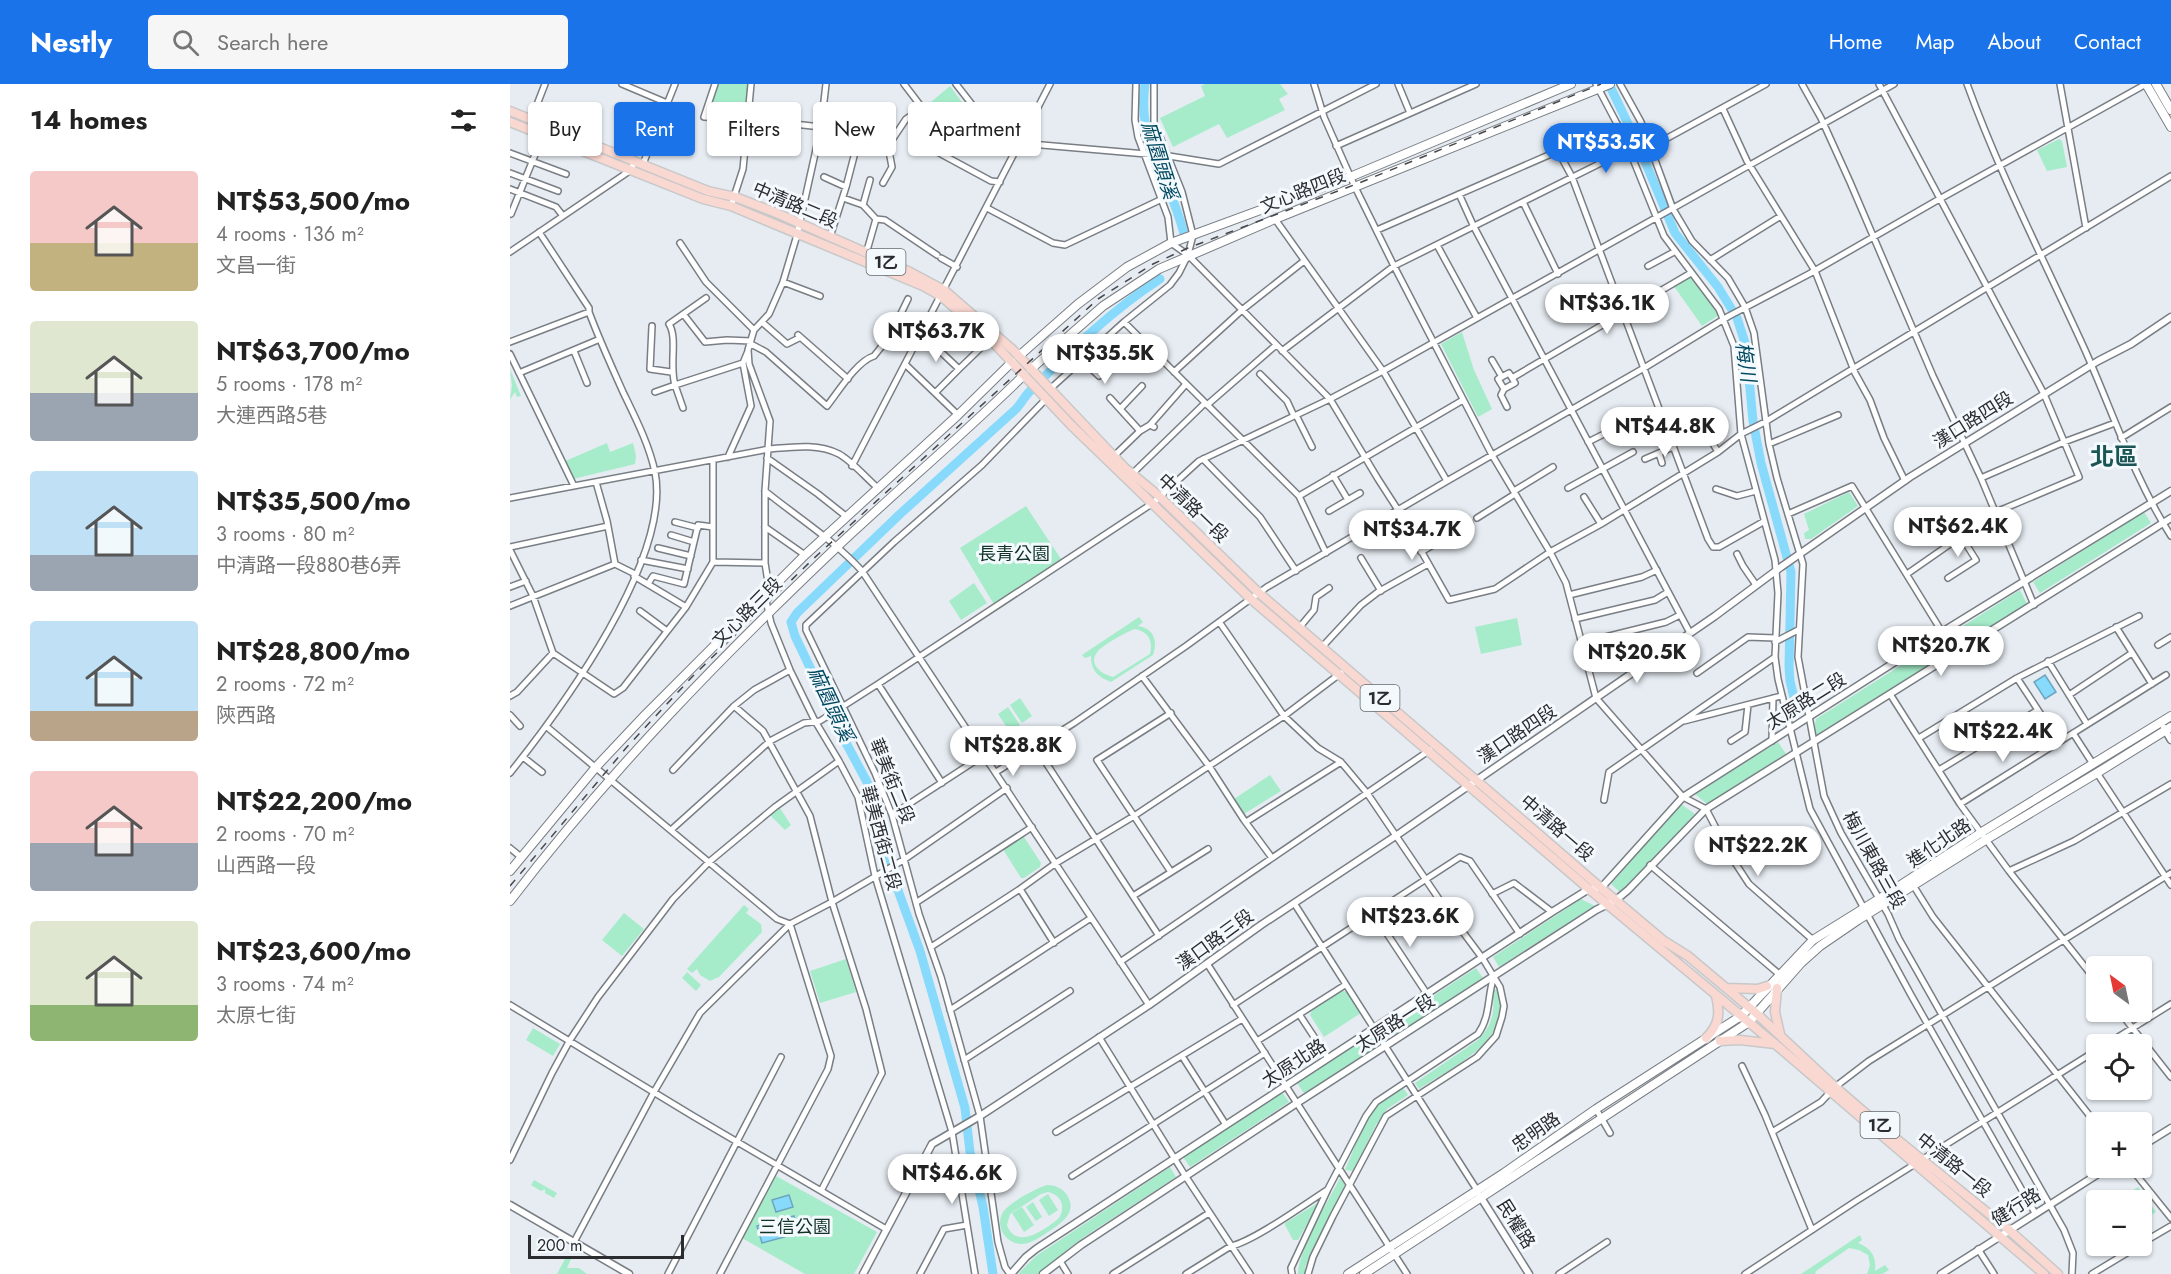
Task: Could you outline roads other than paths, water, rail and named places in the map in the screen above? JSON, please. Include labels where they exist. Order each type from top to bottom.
[{"type":"main road","name":"文心路四段","points":[[1015,359],[1078,304],[1127,267],[1171,243],[1350,177],[1571,84]]},
{"type":"main road","name":"文心路四段","points":[[1028,372],[1092,315],[1159,269],[1597,86],[1610,84]]},
{"type":"main road","points":[[2146,84],[2171,128]]},
{"type":"main road","points":[[2156,84],[2171,110]]},
{"type":"main road","name":"中清路二段","points":[[510,111],[528,119]]},
{"type":"main road","name":"中清路二段","points":[[510,122],[528,129]]},
{"type":"main road","name":"中清路二段","points":[[602,148],[708,190],[735,197],[910,272],[988,326],[1046,392]]},
{"type":"main road","name":"中清路二段","points":[[596,156],[703,199],[730,206],[943,293],[990,339],[1015,359]]},
{"type":"main road","name":"文心路三段","points":[[510,871],[596,768],[645,715],[805,555],[879,489],[1015,359]]},
{"type":"main road","name":"文心路三段","points":[[510,901],[610,779],[663,721],[768,614],[841,549],[1028,372]]},
{"type":"main road","name":"中清路一段","points":[[1046,392],[1114,456],[1156,500]]},
{"type":"main road","name":"中清路一段","points":[[1046,392],[1255,596],[1342,672],[1428,752],[1473,783],[1600,888],[1612,902],[1716,996],[1919,1162],[2008,1230],[2058,1274]]},
{"type":"main road","name":"中清路一段","points":[[1255,596],[1322,647],[1342,672],[1436,745],[1473,783],[1589,889],[1612,902],[1688,956],[1757,1014],[1833,1090]]},
{"type":"main road","name":"進化北路","points":[[1740,1016],[1813,940],[1866,911],[2171,716]]},
{"type":"main road","name":"進化北路","points":[[1880,902],[1913,885],[1984,835],[2097,774],[2168,729]]},
{"type":"main road","name":"進化北路","points":[[1749,1022],[1778,988],[1820,946],[1866,911]]},
{"type":"main road","points":[[1726,988],[1767,987]]},
{"type":"main road","points":[[1778,988],[1775,1012],[1780,1035]]},
{"type":"main road","points":[[1707,1038],[1716,1028],[1720,1014],[1716,996]]},
{"type":"main road","name":"忠明路","points":[[1479,1194],[1596,1109],[1740,1016]]},
{"type":"main road","name":"忠明路","points":[[1348,1274],[1392,1251],[1749,1022]]},
{"type":"main road","points":[[1720,1041],[1740,1040],[1775,1044]]},
{"type":"main road","name":"中清路一段","points":[[1919,1162],[2044,1274]]},
{"type":"main road","name":"忠明路","points":[[1364,1274],[1392,1251]]},
{"type":"street","points":[[538,102],[545,84]]},
{"type":"street","points":[[622,84],[666,102]]},
{"type":"street","points":[[668,102],[675,84]]},
{"type":"street","points":[[709,102],[715,84]]},
{"type":"street","points":[[750,102],[751,84]]},
{"type":"street","points":[[823,102],[825,84]]},
{"type":"street","points":[[904,84],[918,102]]},
{"type":"street","points":[[956,84],[970,102]]},
{"type":"street","points":[[1041,102],[1050,84]]},
{"type":"street","points":[[1136,84],[1135,120],[1168,217],[1171,243],[1188,255],[1330,399],[1398,510],[1449,600],[1495,589],[1550,552],[1601,524],[1718,452],[1744,433],[1854,369],[2171,176]]},
{"type":"street","points":[[1154,84],[1153,116],[1158,135],[1182,192],[1193,235]]},
{"type":"street","points":[[1314,84],[1322,112],[1336,146],[1394,266],[1492,455],[1566,583],[1596,698],[1683,797],[1706,809],[1730,855],[1749,884],[1813,940]]},
{"type":"street","points":[[1041,145],[1161,155],[1219,164],[1376,84]]},
{"type":"street","points":[[1398,84],[1410,113]]},
{"type":"street","points":[[1336,146],[1476,84]]},
{"type":"street","name":"梅川東路三段","points":[[1620,84],[1641,122],[1671,210],[1692,241],[1728,278],[1745,307],[1757,346],[1762,424],[1798,556],[1803,564],[1797,630],[1798,657],[1827,804],[2050,1204],[2073,1253],[2072,1274]]},
{"type":"street","points":[[1651,147],[1766,84]]},
{"type":"street","points":[[1802,84],[1823,123],[1933,376],[1982,478],[2034,604]]},
{"type":"street","points":[[1879,84],[2044,394],[2079,477],[1996,512],[1907,574]]},
{"type":"street","points":[[671,830],[770,741],[804,723],[818,721],[843,707],[1156,500],[1203,459],[1330,399],[1383,371],[1894,84]]},
{"type":"street","points":[[1966,84],[2121,438],[2151,503],[2171,536]]},
{"type":"street","points":[[2060,84],[2086,228]]},
{"type":"street","points":[[996,772],[1074,723],[1220,623],[1255,596],[1326,553],[1644,369],[1723,319],[1815,271],[2146,84]]},
{"type":"street","points":[[1597,86],[1629,149],[1656,219],[1674,252],[1704,288],[1723,319],[1734,346],[1744,433],[1763,522],[1778,569],[1775,657],[1781,696],[1810,809],[1928,1025],[2035,1213]]},
{"type":"street","points":[[1723,109],[1750,166],[1815,271],[1854,369],[1905,481]]},
{"type":"street","points":[[896,135],[908,118]]},
{"type":"street","points":[[1282,351],[1394,266],[1629,149]]},
{"type":"street","points":[[1377,230],[1558,151],[1572,177],[1708,539],[1713,546],[1719,547],[1763,522]]},
{"type":"street","points":[[510,153],[566,174]]},
{"type":"street","points":[[511,213],[534,156]]},
{"type":"street","points":[[510,241],[512,250],[631,170],[642,156]]},
{"type":"street","points":[[730,206],[735,197],[745,156]]},
{"type":"street","points":[[680,243],[706,282],[754,330],[769,314],[783,282],[797,235],[814,156]]},
{"type":"street","points":[[830,237],[854,156]]},
{"type":"street","points":[[883,183],[892,167],[890,156]]},
{"type":"street","points":[[945,156],[991,181],[1000,182]]},
{"type":"street","points":[[852,466],[1013,156]]},
{"type":"street","points":[[510,173],[558,191]]},
{"type":"street","points":[[824,177],[846,187]]},
{"type":"street","points":[[863,205],[870,180]]},
{"type":"street","points":[[510,189],[556,207],[563,216]]},
{"type":"street","points":[[1459,194],[1474,227],[1690,633]]},
{"type":"street","points":[[843,198],[863,205],[876,219],[885,220],[957,267]]},
{"type":"street","points":[[987,208],[1053,243],[1065,245],[1162,199]]},
{"type":"street","points":[[1523,202],[1558,274]]},
{"type":"street","points":[[1710,260],[1781,216]]},
{"type":"street","points":[[866,254],[876,219]]},
{"type":"street","points":[[1275,219],[1383,371],[1447,481]]},
{"type":"street","points":[[510,773],[547,727],[603,641],[641,560],[654,521],[656,503],[655,471],[638,423],[588,312],[589,308],[539,232]]},
{"type":"street","name":"華美街二段","points":[[1010,1274],[1005,1267],[998,1242],[980,1116],[892,815],[806,630],[806,625],[862,571],[982,465],[1046,392],[1124,322],[1170,285],[1188,255],[1193,235]]},
{"type":"street","points":[[1437,245],[1478,318]]},
{"type":"street","points":[[1648,266],[1674,252]]},
{"type":"street","points":[[1174,372],[1242,310],[1304,261]]},
{"type":"street","points":[[1512,378],[1691,273]]},
{"type":"street","points":[[783,282],[820,296]]},
{"type":"street","points":[[683,408],[671,372],[674,331],[669,324],[706,298]]},
{"type":"street","points":[[684,315],[705,342],[728,340],[750,345],[766,352],[827,406],[857,368],[879,351],[890,336],[908,299]]},
{"type":"street","points":[[510,342],[588,312]]},
{"type":"street","name":"漢口路四段","points":[[1473,783],[1905,481],[2091,365],[2131,344],[2171,317]]},
{"type":"street","points":[[1124,322],[1299,495],[1326,553]]},
{"type":"street","points":[[763,323],[787,344],[798,336],[848,379]]},
{"type":"street","points":[[652,326],[650,369],[671,372]]},
{"type":"street","name":"華美西街二段","points":[[743,363],[754,330]]},
{"type":"street","points":[[922,334],[960,369]]},
{"type":"street","points":[[519,373],[600,339]]},
{"type":"street","points":[[935,393],[990,339]]},
{"type":"street","name":"華美西街二段","points":[[750,345],[749,364],[770,421],[765,491],[765,563],[768,582],[765,596],[768,614],[790,670],[858,797],[875,876],[956,1130],[975,1274]]},
{"type":"street","points":[[1132,474],[1206,404],[1276,345]]},
{"type":"street","points":[[1083,360],[1099,376],[1126,350]]},
{"type":"street","points":[[573,351],[587,384]]},
{"type":"street","points":[[510,354],[574,486]]},
{"type":"street","points":[[1492,360],[1502,377]]},
{"type":"street","points":[[655,392],[743,363],[751,406],[728,457]]},
{"type":"street","points":[[906,365],[958,415]]},
{"type":"street","points":[[1504,390],[1498,379],[1509,373],[1515,384],[1504,390],[1501,395],[1507,407]]},
{"type":"street","points":[[1260,374],[1287,401],[1311,447]]},
{"type":"street","points":[[1114,456],[1140,431],[1152,426],[1186,384]]},
{"type":"street","points":[[1121,408],[1142,386]]},
{"type":"street","points":[[1110,398],[1140,431]]},
{"type":"street","points":[[1299,495],[1463,400]]},
{"type":"street","points":[[2121,438],[2171,407]]},
{"type":"street","points":[[1769,444],[1838,415]]},
{"type":"street","points":[[1982,478],[2064,442],[2115,423]]},
{"type":"street","points":[[1628,437],[1665,424]]},
{"type":"street","points":[[1701,424],[1718,452]]},
{"type":"street","points":[[1588,442],[1620,426]]},
{"type":"street","points":[[510,498],[769,449],[804,447],[824,449],[840,454],[879,489]]},
{"type":"street","points":[[1645,459],[1673,447]]},
{"type":"street","points":[[1568,488],[1633,452]]},
{"type":"street","points":[[1659,453],[1662,463]]},
{"type":"street","points":[[766,458],[847,517]]},
{"type":"street","points":[[1203,459],[1260,517],[1296,571]]},
{"type":"street","points":[[608,526],[510,548],[513,563],[533,596],[553,652],[614,694],[622,688],[686,607],[713,562],[713,460]]},
{"type":"street","points":[[1477,518],[1553,467]]},
{"type":"street","points":[[1333,475],[1348,500]]},
{"type":"street","points":[[596,482],[615,564]]},
{"type":"street","points":[[1788,514],[1852,486],[1942,632]]},
{"type":"street","points":[[1716,489],[1737,496],[1756,491]]},
{"type":"street","points":[[765,491],[841,549],[862,571],[1149,1005]]},
{"type":"street","name":"太原路二段","points":[[1600,888],[1683,797],[1942,632],[2171,491]]},
{"type":"street","points":[[1329,511],[1360,493]]},
{"type":"street","points":[[1584,497],[1601,524]]},
{"type":"street","points":[[1612,902],[1706,809],[2171,518]]},
{"type":"street","points":[[675,522],[698,528]]},
{"type":"street","points":[[1420,552],[1470,523]]},
{"type":"street","points":[[648,584],[653,576],[684,584],[698,525],[713,527]]},
{"type":"street","points":[[765,527],[805,555]]},
{"type":"street","points":[[671,535],[694,542]]},
{"type":"street","points":[[1948,578],[1976,560],[1961,536]]},
{"type":"street","points":[[658,549],[691,556]]},
{"type":"street","points":[[1737,554],[1756,585]]},
{"type":"street","points":[[1361,558],[1381,591]]},
{"type":"street","points":[[641,560],[688,569]]},
{"type":"street","points":[[713,562],[765,563]]},
{"type":"street","points":[[615,564],[686,607]]},
{"type":"street","points":[[510,606],[615,564]]},
{"type":"street","points":[[1322,647],[1361,605],[1428,564]]},
{"type":"street","points":[[1569,595],[1642,577],[1657,570]]},
{"type":"street","points":[[510,587],[526,581]]},
{"type":"street","points":[[1299,628],[1314,610],[1316,597],[1329,588]]},
{"type":"street","points":[[1575,619],[1655,600],[1668,592]]},
{"type":"street","points":[[640,610],[667,631]]},
{"type":"street","points":[[1581,643],[1666,622],[1680,615]]},
{"type":"street","points":[[1919,738],[2017,678],[2139,616]]},
{"type":"street","points":[[1220,623],[1284,716],[1318,748],[1341,762],[1367,793],[1483,958],[1500,987],[1504,1006],[1496,1036],[1477,1057],[1386,1116],[1313,1257],[1308,1274]]},
{"type":"street","points":[[2116,627],[2152,684]]},
{"type":"street","points":[[1697,673],[1748,637],[1776,640],[1797,630]]},
{"type":"street","points":[[2158,645],[2171,637]]},
{"type":"street","points":[[510,696],[553,652]]},
{"type":"street","points":[[2069,695],[2132,653]]},
{"type":"street","points":[[1604,800],[1609,772],[1775,657]]},
{"type":"street","points":[[2048,661],[2087,724]]},
{"type":"street","points":[[673,770],[734,706],[754,690],[790,670]]},
{"type":"street","points":[[931,947],[1056,863],[1134,816],[1284,716],[1342,672]]},
{"type":"street","points":[[1960,804],[2166,675]]},
{"type":"street","points":[[1142,676],[1209,765],[1272,858]]},
{"type":"street","points":[[2017,678],[2059,742]]},
{"type":"street","points":[[878,684],[942,783]]},
{"type":"street","points":[[1890,694],[1960,804],[2009,871],[2086,968]]},
{"type":"street","points":[[1682,722],[1781,696]]},
{"type":"street","points":[[1772,741],[1773,698]]},
{"type":"street","points":[[1731,741],[1745,732],[1748,705]]},
{"type":"street","points":[[734,706],[763,731],[770,741],[810,816],[832,902],[866,1009],[882,1073],[821,1191]]},
{"type":"street","points":[[1939,771],[2038,710]]},
{"type":"street","points":[[1170,713],[1097,760],[1171,872]]},
{"type":"street","points":[[510,715],[520,726]]},
{"type":"street","points":[[2160,723],[2168,729],[2171,740]]},
{"type":"street","points":[[547,727],[777,919],[790,924]]},
{"type":"street","points":[[2073,733],[2093,765]]},
{"type":"street","points":[[1120,962],[1436,745]]},
{"type":"street","points":[[1035,746],[1159,936]]},
{"type":"street","points":[[892,815],[984,755]]},
{"type":"street","points":[[523,757],[542,772]]},
{"type":"street","points":[[510,759],[517,764]]},
{"type":"street","points":[[510,1160],[570,1040],[598,997],[673,899],[709,862],[839,761]]},
{"type":"street","points":[[1246,822],[1341,762]]},
{"type":"street","points":[[2097,774],[2168,875],[2171,885]]},
{"type":"street","name":"漢口路三段","points":[[863,1274],[932,1144],[980,1116],[1149,1005],[1294,903],[1473,783]]},
{"type":"street","points":[[2009,871],[2074,841],[2171,784]]},
{"type":"street","points":[[574,1242],[654,1092],[700,1013],[790,924],[905,859],[1007,788]]},
{"type":"street","points":[[917,902],[1032,827]]},
{"type":"street","points":[[510,848],[521,857]]},
{"type":"street","points":[[1133,896],[1208,849]]},
{"type":"street","points":[[1233,1005],[1460,857],[1465,857],[1470,861],[1520,934]]},
{"type":"street","points":[[1650,865],[1779,974]]},
{"type":"street","points":[[1772,1132],[1810,1110],[1869,1061],[2168,875]]},
{"type":"street","points":[[1492,894],[1514,883],[1552,912]]},
{"type":"street","points":[[1913,885],[1933,916],[2087,1112]]},
{"type":"street","name":"太原北路","points":[[1010,1274],[1035,1249],[1552,912],[1589,889],[1600,888]]},
{"type":"street","points":[[1020,889],[1054,943]]},
{"type":"street","name":"太原路一段","points":[[1043,1274],[1297,1103],[1612,902]]},
{"type":"street","points":[[1294,903],[1479,1194]]},
{"type":"street","points":[[1374,914],[1427,994]]},
{"type":"street","points":[[950,1010],[1091,918]]},
{"type":"street","points":[[720,1274],[828,1069],[831,1056],[790,924]]},
{"type":"street","points":[[1208,965],[1407,1274]]},
{"type":"street","points":[[1292,1274],[1291,1268],[1328,1189],[1366,1116],[1376,1102],[1478,1034],[1485,1024],[1489,1008],[1489,992],[1494,976]]},
{"type":"street","points":[[1257,1041],[1346,984]]},
{"type":"street","points":[[964,1060],[1070,991]]},
{"type":"street","points":[[2123,1034],[2171,1004]]},
{"type":"street","points":[[510,1005],[886,1229]]},
{"type":"street","points":[[1299,1014],[1328,1058]]},
{"type":"street","points":[[1056,1132],[1242,1019]]},
{"type":"street","points":[[2128,1022],[2171,1077]]},
{"type":"street","points":[[1099,1037],[1186,1178],[1250,1274]]},
{"type":"street","points":[[1072,1176],[1265,1053]]},
{"type":"street","points":[[1182,1056],[1226,1125]]},
{"type":"street","points":[[668,1274],[781,1057]]},
{"type":"street","points":[[1744,1274],[2086,1057]]},
{"type":"street","points":[[1742,1066],[1812,1230]]},
{"type":"street","points":[[1596,1109],[1610,1133]]},
{"type":"street","points":[[2152,1140],[2171,1128]]},
{"type":"street","name":"健行路","points":[[1941,1274],[2091,1178]]},
{"type":"street","points":[[2139,1178],[2171,1218]]},
{"type":"street","points":[[1186,1274],[1231,1246],[1239,1244],[1276,1223],[1328,1189]]},
{"type":"street","name":"民權路","points":[[1479,1194],[1530,1274]]},
{"type":"street","points":[[510,1205],[629,1274]]},
{"type":"street","points":[[1113,1274],[1209,1213]]},
{"type":"street","points":[[920,1274],[944,1229],[967,1224]]},
{"type":"street","points":[[2152,1237],[2171,1226]]},
{"type":"street","points":[[1559,1274],[1607,1242]]},
{"type":"street","points":[[1978,1249],[1995,1274]]},
{"type":"street","points":[[2092,1274],[2121,1256]]},
{"type":"street","points":[[1060,1261],[1068,1274]]},
{"type":"water","points":[[2045,675],[2056,692],[2045,699],[2034,682]]},
{"type":"water","points":[[789,1195],[793,1207],[776,1212],[772,1200]]},
{"type":"water","points":[[794,1216],[799,1233],[762,1243],[757,1226]]},
{"type":"waterway","name":"麻園頭溪","points":[[1145,84],[1146,127],[1184,234]]},
{"type":"waterway","name":"梅川","points":[[1609,84],[1639,147],[1675,233],[1718,287],[1737,318],[1746,346],[1753,421],[1761,463],[1791,572],[1789,667],[1796,706]]},
{"type":"waterway","name":"麻園頭溪","points":[[993,1274],[983,1207],[970,1152],[965,1108],[920,951],[895,882],[880,818],[867,782],[795,636],[791,622],[797,613],[899,515],[1016,409],[1030,391],[1076,346],[1125,304],[1160,279]]},
{"type":"railway","points":[[510,886],[626,748],[691,678],[812,560],[1098,299],[1153,264],[1188,248],[1359,183],[1601,84]]},
{"type":"district","name":"北區","points":[[2114,457]]},
{"type":"park label","name":"長青公園","points":[[1014,554]]},
{"type":"park label","name":"三信公園","points":[[795,1227]]}]
